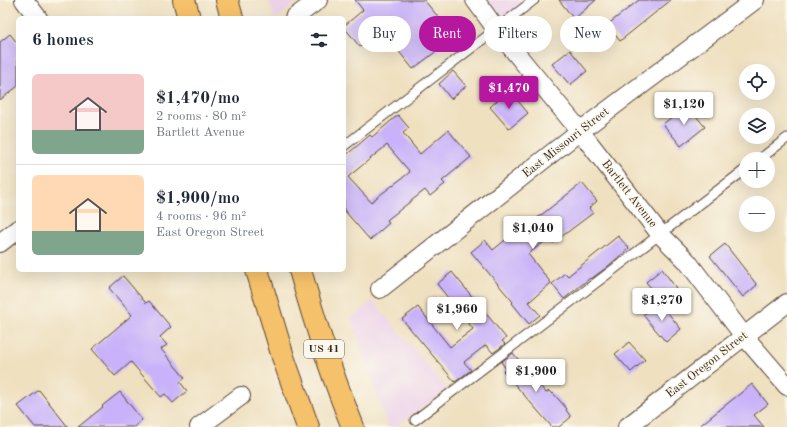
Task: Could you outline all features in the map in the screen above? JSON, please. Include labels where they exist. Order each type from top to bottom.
[{"type":"highway","points":[[184,0],[188,16]]},
{"type":"highway","points":[[227,0],[231,16]]},
{"type":"highway","points":[[259,272],[283,357],[308,427]]},
{"type":"highway","name":"US 41","points":[[301,272],[324,350],[353,427]]},
{"type":"street","points":[[24,0],[36,16]]},
{"type":"street","points":[[297,16],[318,0]]},
{"type":"street","name":"Bartlett Avenue","points":[[475,0],[487,16]]},
{"type":"street","name":"East Missouri Street","points":[[380,289],[580,131],[755,0]]},
{"type":"street","name":"Bartlett Avenue","points":[[515,52],[580,131],[660,234],[687,260],[744,336],[787,386]]},
{"type":"street","points":[[0,243],[16,231]]},
{"type":"street","name":"East Oregon Street","points":[[627,427],[787,303]]},
{"type":"street","points":[[199,427],[240,396]]},
{"type":"lane","points":[[513,16],[534,0]]},
{"type":"lane","points":[[346,144],[484,38]]},
{"type":"lane","points":[[769,152],[787,138]]},
{"type":"lane","points":[[415,420],[739,174]]},
{"type":"shaded area","points":[[269,0],[300,0],[280,16],[273,16]]},
{"type":"shaded area","points":[[484,0],[532,0],[511,16],[497,16]]},
{"type":"shaded area","points":[[373,301],[448,390],[395,427],[388,427],[351,318]]},
{"type":"building","points":[[355,0],[424,0],[437,16],[419,16],[419,52],[435,52],[413,69],[399,52],[411,52],[411,16],[358,16],[358,44],[346,30],[346,24],[363,10]]},
{"type":"building","points":[[559,0],[596,0],[577,16],[572,16]]},
{"type":"building","points":[[639,0],[671,0],[620,41],[616,36],[616,18]]},
{"type":"building","points":[[10,34],[16,42],[16,88],[0,100],[0,42]]},
{"type":"building","points":[[567,52],[572,52],[587,71],[570,85],[552,64]]},
{"type":"building","points":[[453,71],[466,86],[451,99],[439,84]]},
{"type":"building","points":[[509,90],[528,113],[509,129],[490,107]]},
{"type":"building","points":[[687,105],[705,127],[681,146],[663,124]]},
{"type":"building","points":[[398,115],[409,128],[403,133],[420,154],[448,130],[471,157],[442,181],[445,184],[430,196],[425,190],[387,220],[389,223],[370,240],[346,212],[346,155],[370,135],[372,137]],"holes":[[[387,145],[410,172],[371,202],[348,177]]]},
{"type":"building","points":[[582,183],[597,201],[589,208],[593,213],[553,243],[549,238],[528,254],[551,283],[529,302],[540,315],[529,324],[512,303],[513,302],[471,252],[485,240],[493,250],[520,228],[522,230]]},
{"type":"building","points":[[618,236],[629,248],[606,268],[591,279],[590,278],[564,299],[552,284],[565,273],[568,276]]},
{"type":"building","points":[[725,244],[757,285],[743,297],[710,256]]},
{"type":"building","points":[[662,269],[676,288],[661,300],[646,282]]},
{"type":"building","points":[[452,272],[506,338],[502,341],[505,344],[493,353],[486,345],[464,362],[471,370],[455,382],[402,319],[418,307],[450,347],[473,329],[437,284]]},
{"type":"building","points":[[123,276],[146,303],[149,301],[171,327],[160,337],[167,345],[161,349],[185,378],[180,382],[187,391],[173,403],[165,394],[161,397],[131,362],[115,376],[92,349],[132,315],[109,288]]},
{"type":"building","points":[[659,302],[681,329],[666,342],[643,315]]},
{"type":"building","points":[[629,342],[645,360],[631,372],[615,354]]},
{"type":"building","points":[[513,353],[546,393],[549,391],[552,394],[553,393],[567,409],[566,410],[571,417],[559,427],[552,427],[503,371],[506,369],[501,362]]},
{"type":"building","points":[[752,384],[768,404],[754,415],[764,427],[698,427]]},
{"type":"building","points":[[39,390],[68,427],[35,427],[18,406]]},
{"type":"building","points":[[120,392],[142,420],[134,427],[78,427],[103,407],[102,406]]}]
